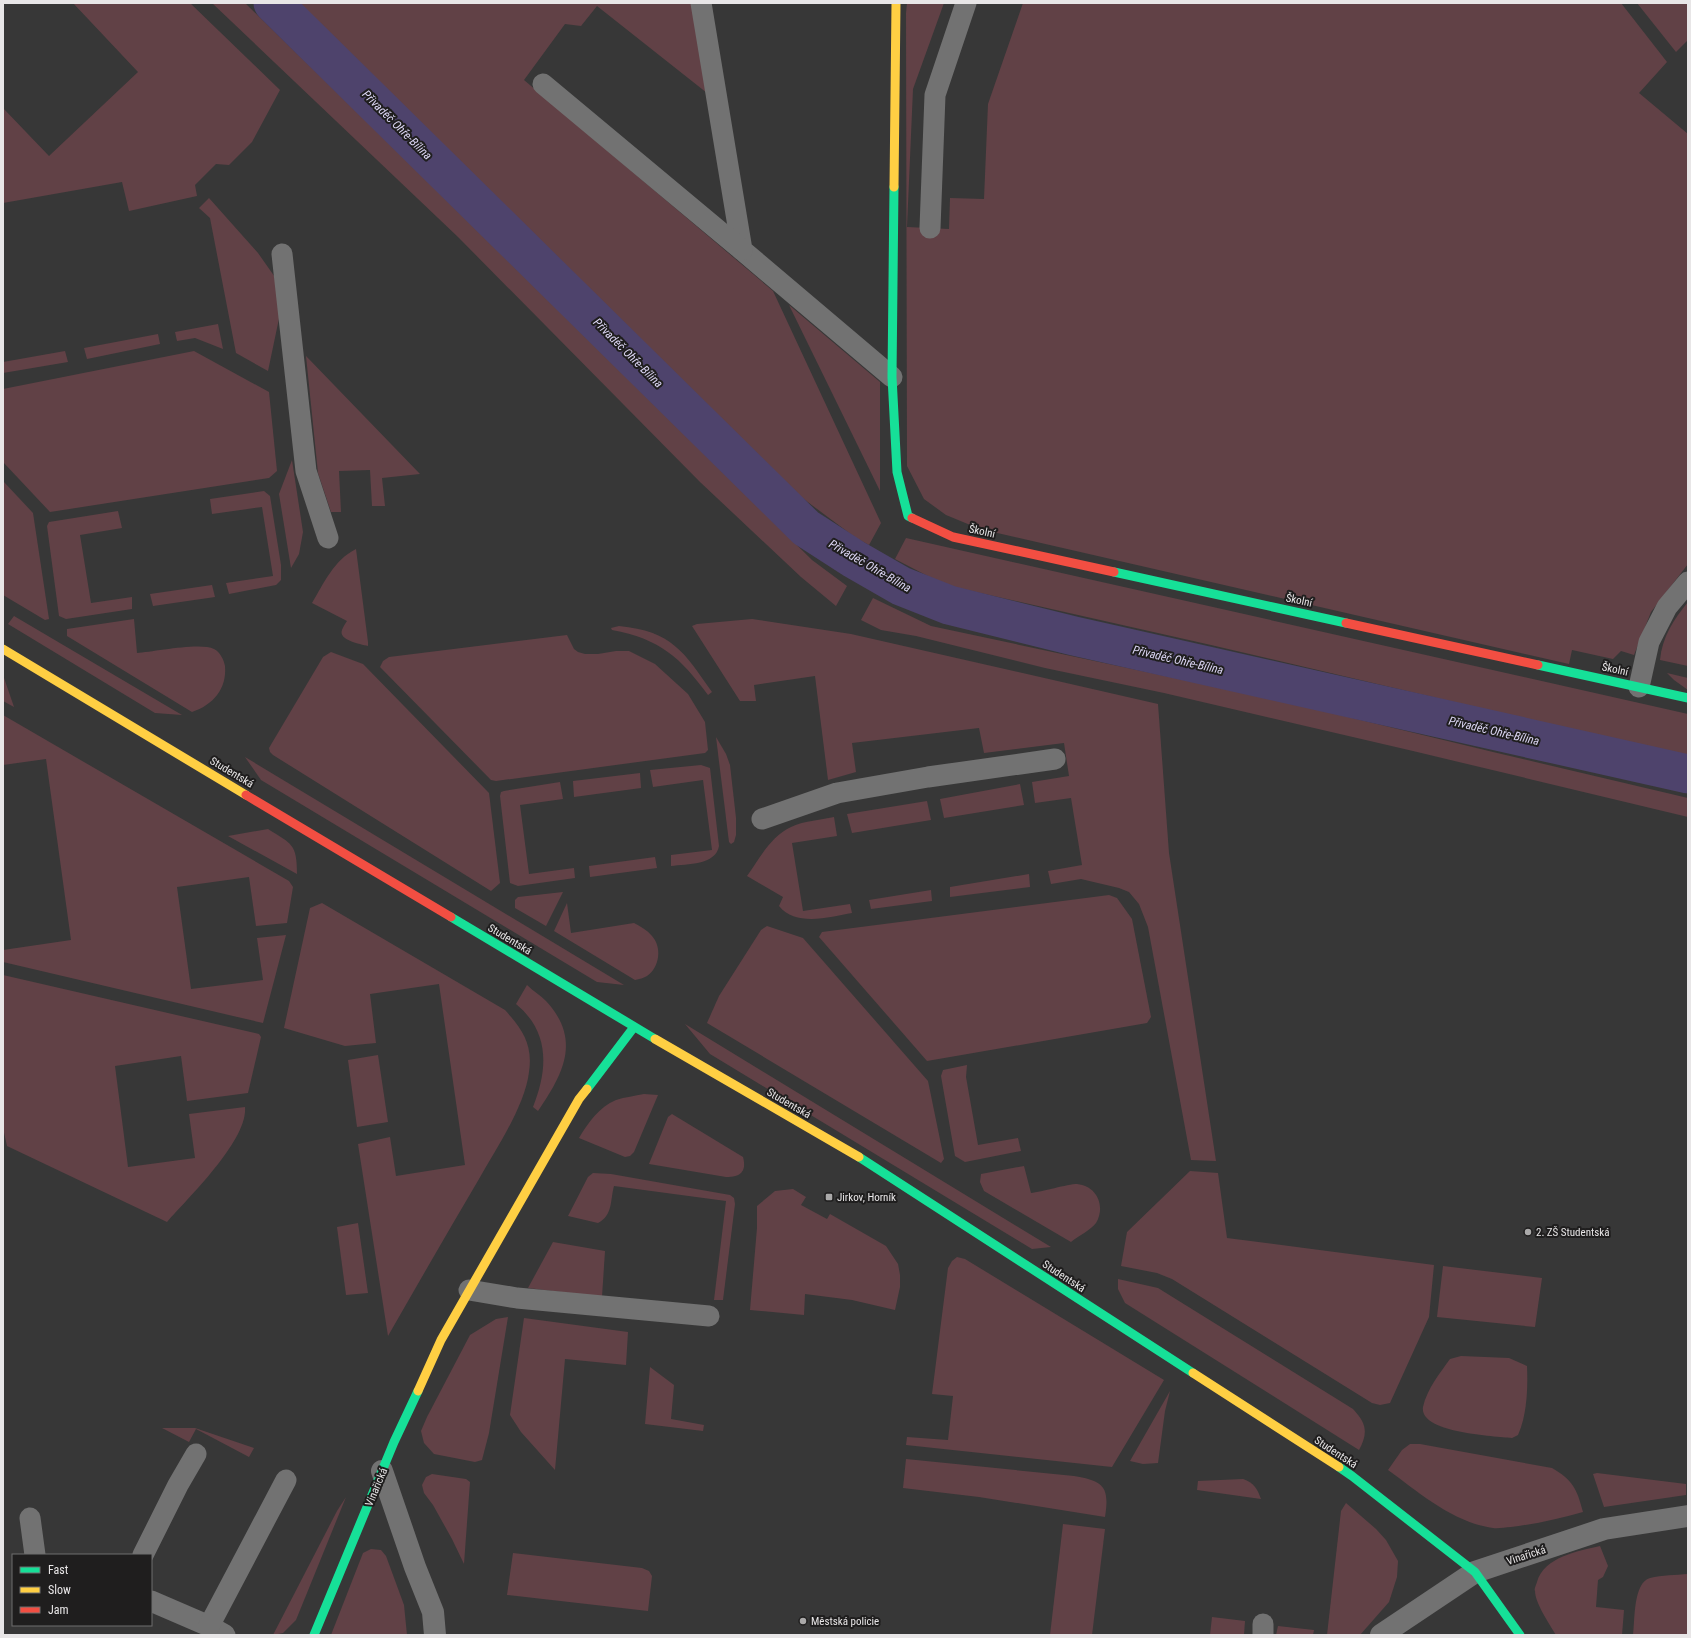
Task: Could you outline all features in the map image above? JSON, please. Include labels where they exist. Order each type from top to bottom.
[{"type":"street","points":[[892,377],[896,3]]},
{"type":"street","name":"Školní","points":[[892,377],[897,472],[908,516],[953,537],[1688,698]]},
{"type":"street","name":"Studentská","points":[[3,649],[634,1027],[858,1157],[1294,1438],[1352,1476],[1475,1572],[1520,1635]]},
{"type":"street","name":"Vinařická","points":[[314,1635],[394,1442],[441,1340],[578,1099],[634,1027]]},
{"type":"street","points":[[382,1472],[415,1567],[433,1612],[435,1635]]},
{"type":"street","name":"Vinařická","points":[[1381,1635],[1475,1572],[1604,1529],[1688,1516]]},
{"type":"lane","points":[[701,3],[742,250]]},
{"type":"lane","points":[[930,228],[935,95],[966,3]]},
{"type":"lane","points":[[543,84],[892,377]]},
{"type":"lane","points":[[282,254],[306,471],[328,538]]},
{"type":"lane","points":[[1639,687],[1649,642],[1667,607],[1688,582]]},
{"type":"lane","points":[[762,819],[837,793],[928,777],[1055,759]]},
{"type":"lane","points":[[469,1290],[517,1298],[709,1316]]},
{"type":"lane","points":[[144,1554],[178,1485],[196,1454]]},
{"type":"lane","points":[[152,1601],[217,1630],[286,1480]]},
{"type":"lane","points":[[30,1518],[35,1554]]},
{"type":"shaded area","points":[[73,3],[190,3],[280,90],[252,142],[229,165],[216,164],[195,185],[197,196],[129,211],[122,182],[3,203],[3,108],[49,156],[138,72]]},
{"type":"shaded area","points":[[212,3],[245,3],[480,232],[812,560],[847,586],[836,606],[801,577],[700,482],[458,237]]},
{"type":"shaded area","points":[[300,3],[692,3],[707,93],[597,6],[581,26],[565,24],[524,80],[773,291],[881,523],[869,545],[856,538],[797,494],[562,269]]},
{"type":"shaded area","points":[[907,3],[944,3],[913,89],[907,227],[949,229],[950,198],[984,199],[988,104],[1023,3],[1621,3],[1667,62],[1639,93],[1688,134],[1688,564],[1651,612],[1634,655],[1621,651],[1613,659],[1572,650],[1569,664],[980,529],[946,515],[924,499],[907,466],[906,13]]},
{"type":"shaded area","points":[[1637,3],[1688,3],[1688,40],[1676,52]]},
{"type":"shaded area","points":[[209,198],[258,253],[277,280],[281,309],[268,371],[236,353],[210,218],[199,208]]},
{"type":"shaded area","points":[[789,305],[880,382],[880,491]]},
{"type":"shaded area","points":[[218,324],[223,349],[195,338],[177,341],[175,332]]},
{"type":"shaded area","points":[[158,334],[160,344],[87,359],[84,348]]},
{"type":"shaded area","points":[[65,351],[68,362],[3,373],[3,362]]},
{"type":"shaded area","points":[[194,351],[269,392],[277,471],[269,478],[50,512],[3,462],[3,389]]},
{"type":"shaded area","points":[[306,356],[420,474],[382,478],[385,506],[372,506],[370,470],[339,471],[341,512],[331,512],[318,473]]},
{"type":"shaded area","points":[[292,460],[303,532],[299,554],[291,568],[279,494]]},
{"type":"shaded area","points":[[3,481],[33,513],[49,619],[45,620],[3,595]]},
{"type":"shaded area","points":[[264,491],[270,496],[281,565],[281,580],[276,585],[229,594],[226,583],[273,576],[262,507],[212,514],[210,499]]},
{"type":"shaded area","points":[[118,511],[122,528],[80,535],[91,603],[132,597],[132,609],[66,619],[59,616],[47,526],[49,522]]},
{"type":"shaded area","points":[[906,538],[1688,714],[1688,757],[1211,645],[945,585],[895,559]]},
{"type":"shaded area","points":[[356,549],[368,646],[346,639],[343,636],[342,629],[347,621],[312,603],[330,573],[342,559]]},
{"type":"shaded area","points":[[212,585],[215,597],[153,606],[150,594]]},
{"type":"shaded area","points":[[873,598],[931,626],[1278,700],[1688,798],[1688,817],[1164,693],[1045,668],[916,636],[881,630],[861,620]]},
{"type":"shaded area","points":[[1688,602],[1688,666],[1660,660],[1666,636],[1678,615]]},
{"type":"shaded area","points":[[14,616],[182,715],[155,713],[8,624]]},
{"type":"shaded area","points":[[134,619],[137,653],[188,647],[207,647],[218,652],[225,666],[225,674],[224,682],[217,695],[206,705],[192,712],[67,636],[67,629]]},
{"type":"shaded area","points":[[752,619],[851,634],[1158,704],[1169,853],[1216,1161],[1191,1160],[1148,927],[1139,904],[1129,892],[1119,888],[1081,879],[1051,884],[1048,871],[1082,865],[1071,798],[1035,803],[1032,782],[1069,776],[1064,743],[984,753],[979,728],[852,743],[856,772],[828,780],[815,676],[754,685],[756,701],[740,701],[692,626],[697,624]]},
{"type":"shaded area","points":[[619,626],[652,633],[675,646],[693,666],[712,692],[708,695],[688,670],[668,652],[643,639],[612,630],[611,628]]},
{"type":"shaded area","points":[[567,635],[574,649],[578,652],[585,654],[598,654],[616,651],[629,651],[655,664],[688,694],[705,722],[708,750],[705,753],[496,781],[491,780],[380,667],[383,661],[389,657]]},
{"type":"shaded area","points":[[331,652],[363,664],[489,793],[500,883],[491,891],[270,752],[269,748],[323,657]]},
{"type":"shaded area","points":[[1667,673],[1688,678],[1688,690],[1674,680]]},
{"type":"shaded area","points":[[3,675],[14,707],[3,701]]},
{"type":"shaded area","points":[[3,715],[289,881],[293,887],[287,923],[256,926],[249,877],[177,887],[191,989],[263,980],[257,938],[286,935],[263,1023],[3,962],[3,950],[71,940],[46,759],[3,765]]},
{"type":"shaded area","points":[[716,737],[726,754],[730,765],[736,818],[736,835],[734,842],[731,844],[729,842]]},
{"type":"shaded area","points":[[245,757],[624,985],[597,982],[261,780]]},
{"type":"shaded area","points":[[701,765],[710,768],[719,846],[717,852],[707,860],[692,864],[671,866],[671,855],[712,850],[703,780],[653,787],[650,770]]},
{"type":"shaded area","points":[[640,773],[641,788],[574,797],[573,781]]},
{"type":"shaded area","points":[[560,782],[563,799],[520,805],[529,874],[574,868],[575,878],[518,886],[510,883],[500,796],[501,792]]},
{"type":"shaded area","points":[[1020,784],[1024,805],[944,818],[940,799]]},
{"type":"shaded area","points":[[927,801],[931,820],[852,833],[847,814]]},
{"type":"shaded area","points":[[834,817],[837,836],[792,843],[803,911],[850,904],[852,913],[814,919],[794,917],[779,906],[783,897],[747,876],[766,848],[784,831],[801,823]]},
{"type":"shaded area","points":[[268,829],[283,838],[292,846],[296,856],[297,874],[228,836]]},
{"type":"shaded area","points":[[655,857],[657,868],[590,877],[589,866]]},
{"type":"shaded area","points":[[1029,874],[1030,887],[950,897],[950,887]]},
{"type":"shaded area","points":[[931,890],[932,901],[871,909],[869,900]]},
{"type":"shaded area","points":[[563,892],[546,926],[515,908],[515,900],[518,897]]},
{"type":"shaded area","points":[[1109,895],[1117,898],[1132,919],[1151,1017],[1147,1023],[927,1061],[819,937],[822,932]]},
{"type":"shaded area","points":[[322,903],[505,1010],[522,1031],[528,1046],[530,1062],[529,1072],[522,1099],[516,1113],[388,1336],[358,1144],[390,1137],[396,1176],[465,1165],[439,984],[370,994],[376,1043],[345,1046],[284,1028],[310,908]]},
{"type":"shaded area","points":[[567,903],[571,933],[634,923],[648,932],[655,941],[658,951],[655,968],[646,977],[635,980],[554,931]]},
{"type":"shaded area","points":[[767,926],[803,938],[928,1081],[944,1159],[941,1163],[707,1023],[719,996],[761,930]]},
{"type":"shaded area","points":[[3,975],[259,1034],[261,1037],[248,1093],[187,1101],[181,1056],[115,1066],[128,1167],[195,1158],[189,1114],[245,1107],[243,1120],[237,1135],[227,1151],[215,1168],[167,1222],[7,1146],[3,1128]]},
{"type":"shaded area","points":[[527,985],[546,1001],[557,1015],[563,1029],[566,1043],[565,1057],[561,1070],[555,1084],[538,1111],[533,1107],[541,1079],[543,1052],[535,1027],[527,1015],[516,1004]]},
{"type":"shaded area","points":[[685,1024],[1051,1247],[1032,1249],[710,1054]]},
{"type":"shaded area","points":[[378,1055],[388,1122],[357,1127],[348,1060]]},
{"type":"shaded area","points":[[967,1065],[966,1077],[978,1145],[1018,1138],[1021,1151],[965,1162],[955,1156],[941,1076],[943,1070]]},
{"type":"shaded area","points":[[644,1094],[658,1095],[634,1152],[630,1156],[625,1157],[579,1138],[590,1121],[604,1107],[616,1100]]},
{"type":"shaded area","points":[[672,1114],[743,1157],[744,1166],[741,1173],[739,1175],[726,1177],[649,1164],[668,1117]]},
{"type":"shaded area","points":[[1024,1166],[1031,1193],[1077,1184],[1090,1189],[1098,1198],[1100,1204],[1099,1217],[1096,1223],[1071,1242],[984,1191],[980,1182],[981,1174]]},
{"type":"shaded area","points":[[1190,1171],[1218,1173],[1227,1238],[1434,1265],[1429,1317],[1390,1403],[1380,1405],[1372,1403],[1172,1279],[1157,1273],[1121,1266],[1127,1232]]},
{"type":"shaded area","points":[[593,1173],[611,1174],[730,1195],[734,1198],[735,1204],[723,1300],[714,1300],[726,1201],[614,1186],[609,1212],[603,1220],[598,1223],[568,1216],[588,1177]]},
{"type":"shaded area","points":[[793,1189],[806,1197],[801,1205],[827,1219],[830,1214],[886,1246],[898,1264],[900,1275],[900,1287],[895,1310],[852,1300],[805,1294],[804,1315],[750,1310],[757,1228],[757,1206],[775,1191]]},
{"type":"shaded area","points":[[358,1223],[368,1293],[346,1295],[337,1227]]},
{"type":"shaded area","points":[[553,1242],[605,1251],[602,1297],[528,1288]]},
{"type":"shaded area","points":[[957,1257],[965,1259],[1164,1380],[1112,1467],[906,1445],[907,1437],[948,1440],[953,1396],[932,1394],[948,1268],[952,1261]]},
{"type":"shaded area","points":[[1443,1266],[1542,1278],[1535,1327],[1437,1317]]},
{"type":"shaded area","points":[[1118,1279],[1158,1288],[1353,1409],[1361,1419],[1365,1429],[1364,1439],[1359,1450],[1125,1303],[1118,1289]]},
{"type":"shaded area","points":[[508,1317],[489,1433],[482,1460],[475,1462],[434,1454],[424,1443],[421,1431],[470,1335],[496,1319]]},
{"type":"shaded area","points":[[524,1318],[628,1332],[626,1365],[565,1359],[555,1470],[521,1432],[510,1415]]},
{"type":"shaded area","points":[[1461,1356],[1509,1358],[1527,1366],[1526,1401],[1523,1419],[1518,1435],[1512,1438],[1459,1432],[1433,1423],[1425,1416],[1423,1407],[1434,1382],[1450,1359]]},
{"type":"shaded area","points":[[650,1367],[674,1385],[671,1419],[704,1425],[703,1431],[645,1424]]},
{"type":"shaded area","points":[[1170,1391],[1165,1411],[1158,1463],[1143,1464],[1130,1461]]},
{"type":"shaded area","points":[[162,1428],[195,1428],[254,1448],[249,1457],[196,1429],[189,1442]]},
{"type":"shaded area","points":[[1410,1444],[1420,1444],[1552,1468],[1565,1477],[1573,1486],[1579,1497],[1583,1512],[1538,1523],[1499,1528],[1478,1525],[1464,1520],[1424,1497],[1388,1470],[1402,1450]]},
{"type":"shaded area","points":[[906,1459],[1074,1476],[1092,1480],[1098,1483],[1105,1492],[1105,1517],[979,1497],[903,1488]]},
{"type":"shaded area","points":[[1597,1473],[1686,1484],[1686,1495],[1604,1507],[1593,1474]]},
{"type":"shaded area","points":[[432,1474],[466,1479],[470,1482],[464,1564],[433,1505],[424,1493],[422,1485],[426,1477]]},
{"type":"shaded area","points":[[1243,1479],[1255,1486],[1261,1499],[1197,1490],[1198,1481]]},
{"type":"shaded area","points":[[346,1497],[296,1620],[283,1633],[273,1635],[337,1511]]},
{"type":"shaded area","points":[[1346,1503],[1376,1529],[1386,1540],[1398,1561],[1397,1577],[1389,1602],[1360,1635],[1327,1635],[1341,1511]]},
{"type":"shaded area","points":[[1063,1524],[1105,1529],[1092,1635],[1050,1635]]},
{"type":"shaded area","points":[[1600,1546],[1608,1566],[1603,1577],[1598,1580],[1596,1607],[1624,1610],[1622,1635],[1556,1635],[1537,1602],[1535,1588],[1541,1573],[1554,1561],[1563,1556]]},
{"type":"shaded area","points":[[371,1549],[381,1550],[386,1556],[404,1605],[407,1635],[331,1635],[363,1553]]},
{"type":"shaded area","points":[[513,1553],[642,1568],[649,1571],[652,1576],[648,1611],[507,1595]]},
{"type":"shaded area","points":[[1688,1574],[1688,1635],[1633,1635],[1636,1603],[1640,1587],[1644,1581],[1655,1577]]},
{"type":"shaded area","points":[[1212,1617],[1245,1621],[1244,1635],[1210,1635]]},
{"type":"shaded area","points":[[1278,1626],[1314,1630],[1313,1635],[1276,1635]]},
{"type":"waterway","name":"Přivaděč Ohře-Bílina","points":[[273,3],[806,528],[854,559],[901,586],[949,605],[1074,636],[1688,774]]},
{"type":"traffic: fast","points":[[894,187],[892,377],[897,472],[908,516],[912,518]]},
{"type":"traffic: fast","points":[[1114,572],[1346,623]]},
{"type":"traffic: fast","points":[[1538,665],[1688,698]]},
{"type":"traffic: fast","points":[[451,917],[655,1039]]},
{"type":"traffic: fast","points":[[587,1089],[634,1027]]},
{"type":"traffic: fast","points":[[859,1157],[1193,1373]]},
{"type":"traffic: fast","points":[[314,1635],[394,1442],[418,1391]]},
{"type":"traffic: fast","points":[[1339,1467],[1475,1572],[1520,1635]]},
{"type":"traffic: slow","points":[[894,187],[896,3]]},
{"type":"traffic: slow","points":[[3,649],[246,795]]},
{"type":"traffic: slow","points":[[655,1039],[859,1157]]},
{"type":"traffic: slow","points":[[418,1391],[441,1340],[579,1099],[587,1089]]},
{"type":"traffic: slow","points":[[1193,1373],[1339,1467]]},
{"type":"traffic: jam","points":[[912,518],[953,537],[1114,572]]},
{"type":"traffic: jam","points":[[1346,623],[1538,665]]},
{"type":"traffic: jam","points":[[246,795],[451,917]]},
{"type":"place","name":"Jirkov, Horník","points":[[829,1197]]},
{"type":"place","name":"2. ZŠ Studentská","points":[[1528,1232]]},
{"type":"place","name":"Městská policie","points":[[803,1621]]}]
